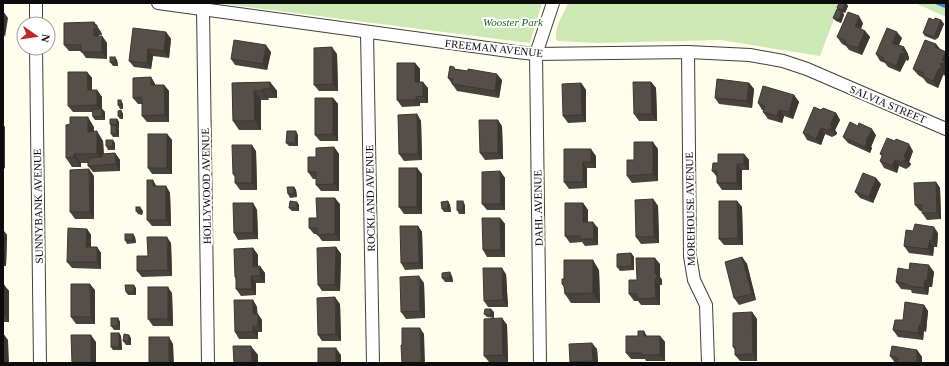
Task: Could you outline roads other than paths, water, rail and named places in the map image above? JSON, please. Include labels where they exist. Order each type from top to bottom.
[{"type":"street","points":[[36,3],[36,16]]},
{"type":"street","name":"FREEMAN AVENUE","points":[[158,3],[536,54],[688,52],[750,55],[783,61],[807,69],[829,79]]},
{"type":"street","name":"DAHL AVENUE","points":[[540,363],[536,54],[553,3]]},
{"type":"street","name":"HOLLYWOOD AVENUE","points":[[203,9],[208,363]]},
{"type":"street","name":"ROCKLAND AVENUE","points":[[367,32],[373,363]]},
{"type":"street","name":"MOREHOUSE AVENUE","points":[[688,52],[690,256],[694,280],[706,305],[708,363]]},
{"type":"street","name":"SUNNYBANK AVENUE","points":[[36,56],[40,363]]},
{"type":"street","name":"SALVIA STREET","points":[[829,79],[946,129]]},
{"type":"waterway","points":[[938,3],[946,6]]},
{"type":"park label","name":"Wooster Park","points":[[513,22]]}]
